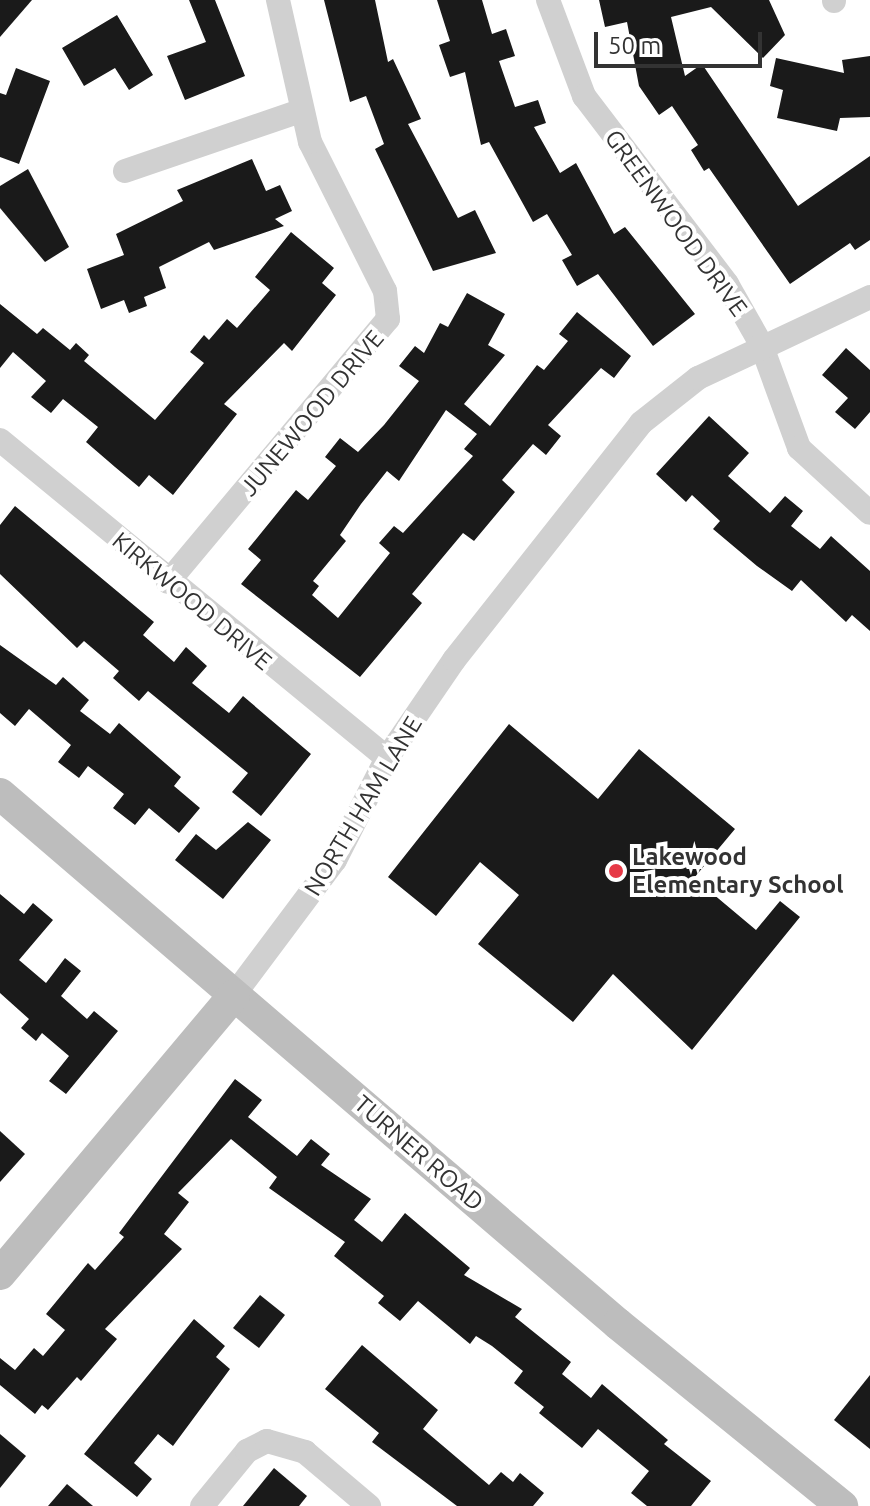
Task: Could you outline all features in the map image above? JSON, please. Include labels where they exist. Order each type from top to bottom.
[{"type":"main road","name":"TURNER ROAD","points":[[0,794],[842,1506]]},
{"type":"main road","name":"NORTH HAM LANE","points":[[0,1274],[234,995]]},
{"type":"street","name":"JUNEWOOD DRIVE","points":[[168,582],[388,319],[385,291],[300,111],[278,0]]},
{"type":"street","name":"GREENWOOD DRIVE","points":[[548,0],[584,96],[727,284],[761,344],[799,448],[870,513]]},
{"type":"street","points":[[125,171],[300,111]]},
{"type":"street","name":"NORTH HAM LANE","points":[[234,995],[335,860],[387,758],[641,423],[670,396],[761,344],[870,297]]},
{"type":"street","name":"KIRKWOOD DRIVE","points":[[0,440],[168,582],[387,758]]},
{"type":"street","points":[[202,1506],[247,1451],[267,1441],[305,1452],[369,1506]]},
{"type":"building","points":[[0,0],[32,0],[0,37]]},
{"type":"building","points":[[189,0],[215,0],[245,76],[185,100],[167,56],[206,42]]},
{"type":"building","points":[[324,0],[375,0],[388,62],[393,59],[421,119],[408,124],[458,218],[475,210],[496,253],[433,271],[375,149],[384,144],[366,96],[350,102]]},
{"type":"building","points":[[437,0],[482,0],[492,34],[506,29],[515,56],[499,61],[515,107],[538,100],[546,123],[534,127],[560,173],[576,163],[614,234],[625,227],[695,314],[653,346],[598,274],[577,286],[562,260],[572,255],[547,214],[533,222],[489,142],[481,145],[465,72],[450,77],[439,45],[450,41]]},
{"type":"building","points":[[599,0],[769,0],[785,35],[763,58],[711,7],[671,17],[685,76],[702,64],[798,206],[870,156],[870,240],[855,250],[850,243],[790,284],[709,168],[704,171],[691,150],[698,145],[672,106],[659,115],[639,86],[627,22],[605,27]]},
{"type":"building","points":[[117,15],[153,75],[129,90],[115,68],[84,86],[62,48]]},
{"type":"building","points":[[870,56],[870,117],[840,118],[837,131],[777,118],[783,90],[770,86],[776,58],[844,73],[842,60]]},
{"type":"building","points":[[16,68],[50,81],[19,164],[0,157],[0,93],[6,95]]},
{"type":"building","points":[[252,159],[266,191],[280,185],[292,211],[275,219],[284,226],[214,250],[209,242],[159,267],[166,288],[144,297],[147,306],[129,313],[124,300],[101,309],[87,269],[124,255],[116,234],[183,201],[177,190]]},
{"type":"building","points":[[28,169],[69,247],[45,262],[0,208],[0,186]]},
{"type":"building","points":[[291,232],[334,268],[322,283],[336,295],[292,351],[284,343],[224,404],[237,414],[173,495],[149,475],[139,487],[86,442],[98,427],[63,399],[51,413],[31,397],[46,381],[13,352],[0,368],[0,304],[37,334],[43,328],[70,350],[76,343],[89,355],[84,361],[155,420],[204,363],[190,352],[204,335],[209,340],[227,319],[237,328],[270,290],[255,277]]},
{"type":"building","points":[[467,293],[505,314],[488,345],[505,355],[464,404],[490,426],[537,365],[544,370],[568,341],[559,334],[577,312],[631,356],[614,378],[601,368],[548,425],[561,436],[546,455],[533,444],[502,480],[515,492],[474,541],[463,533],[412,594],[422,603],[360,677],[241,584],[261,560],[248,549],[296,490],[308,500],[336,466],[325,457],[340,438],[358,452],[384,425],[419,381],[399,366],[415,346],[424,353],[440,323],[448,327]],"holes":[[[446,410],[477,434],[464,449],[473,456],[403,533],[394,526],[379,543],[390,553],[338,618],[312,595],[319,586],[313,581],[346,541],[340,535],[361,504],[387,471],[399,481]]]},
{"type":"building","points":[[846,348],[870,370],[870,412],[855,429],[835,412],[848,398],[822,375]]},
{"type":"building","points":[[709,416],[749,453],[728,476],[770,513],[785,496],[803,511],[791,526],[820,549],[831,536],[870,571],[870,631],[852,615],[846,622],[801,580],[792,591],[757,566],[713,529],[720,521],[692,495],[686,502],[656,474]]},
{"type":"building","points":[[15,506],[154,622],[143,635],[174,662],[186,647],[207,666],[192,683],[229,713],[243,696],[311,754],[261,816],[232,792],[248,773],[148,691],[139,701],[113,678],[119,671],[84,641],[77,648],[0,574],[0,525]]},
{"type":"building","points":[[0,645],[56,685],[63,677],[89,700],[80,711],[110,734],[119,723],[181,777],[174,786],[200,808],[179,833],[149,808],[135,825],[113,808],[124,794],[88,766],[79,778],[58,762],[71,745],[29,709],[15,726],[0,713]]},
{"type":"building","points":[[509,724],[598,799],[639,749],[735,829],[694,878],[756,930],[780,901],[800,917],[692,1050],[613,974],[573,1022],[478,944],[519,895],[480,862],[436,916],[388,877]]},
{"type":"building","points":[[248,822],[271,840],[223,899],[175,860],[196,834],[216,850]]},
{"type":"building","points":[[0,894],[24,914],[33,903],[53,920],[19,960],[46,983],[65,958],[81,971],[61,996],[87,1019],[94,1011],[118,1031],[66,1094],[49,1081],[69,1056],[42,1033],[36,1041],[21,1028],[29,1019],[0,993]]},
{"type":"building","points":[[235,1079],[262,1100],[248,1117],[297,1156],[311,1139],[330,1154],[321,1165],[371,1199],[354,1220],[382,1242],[405,1213],[470,1268],[464,1275],[522,1309],[515,1317],[571,1362],[562,1374],[591,1398],[602,1384],[668,1440],[664,1444],[711,1481],[691,1506],[647,1506],[631,1493],[649,1471],[598,1429],[582,1448],[539,1413],[544,1407],[514,1383],[523,1371],[492,1346],[476,1336],[470,1344],[418,1301],[400,1321],[378,1303],[384,1296],[334,1256],[345,1242],[269,1188],[277,1177],[231,1139],[178,1193],[189,1202],[164,1234],[182,1249],[105,1329],[117,1339],[81,1381],[77,1377],[48,1410],[42,1405],[35,1414],[0,1385],[0,1358],[15,1370],[34,1348],[43,1356],[65,1330],[46,1314],[88,1263],[95,1270],[124,1237],[119,1233]]},
{"type":"building","points":[[0,1131],[25,1154],[0,1182]]},
{"type":"building","points":[[260,1295],[285,1315],[259,1348],[233,1328]]},
{"type":"building","points":[[194,1319],[225,1346],[216,1357],[230,1369],[173,1446],[158,1434],[134,1463],[152,1479],[137,1497],[84,1454]]},
{"type":"building","points":[[362,1345],[438,1410],[423,1429],[489,1485],[501,1472],[513,1482],[520,1473],[544,1493],[533,1506],[457,1506],[372,1442],[379,1433],[325,1389]]},
{"type":"building","points":[[870,1375],[870,1449],[834,1420]]},
{"type":"building","points":[[0,1434],[26,1456],[0,1488]]},
{"type":"building","points":[[274,1468],[307,1496],[299,1506],[243,1506]]},
{"type":"building","points":[[67,1484],[93,1506],[48,1506]]},
{"type":"place","name":"Lakewood Elementary School","points":[[616,871]]}]
